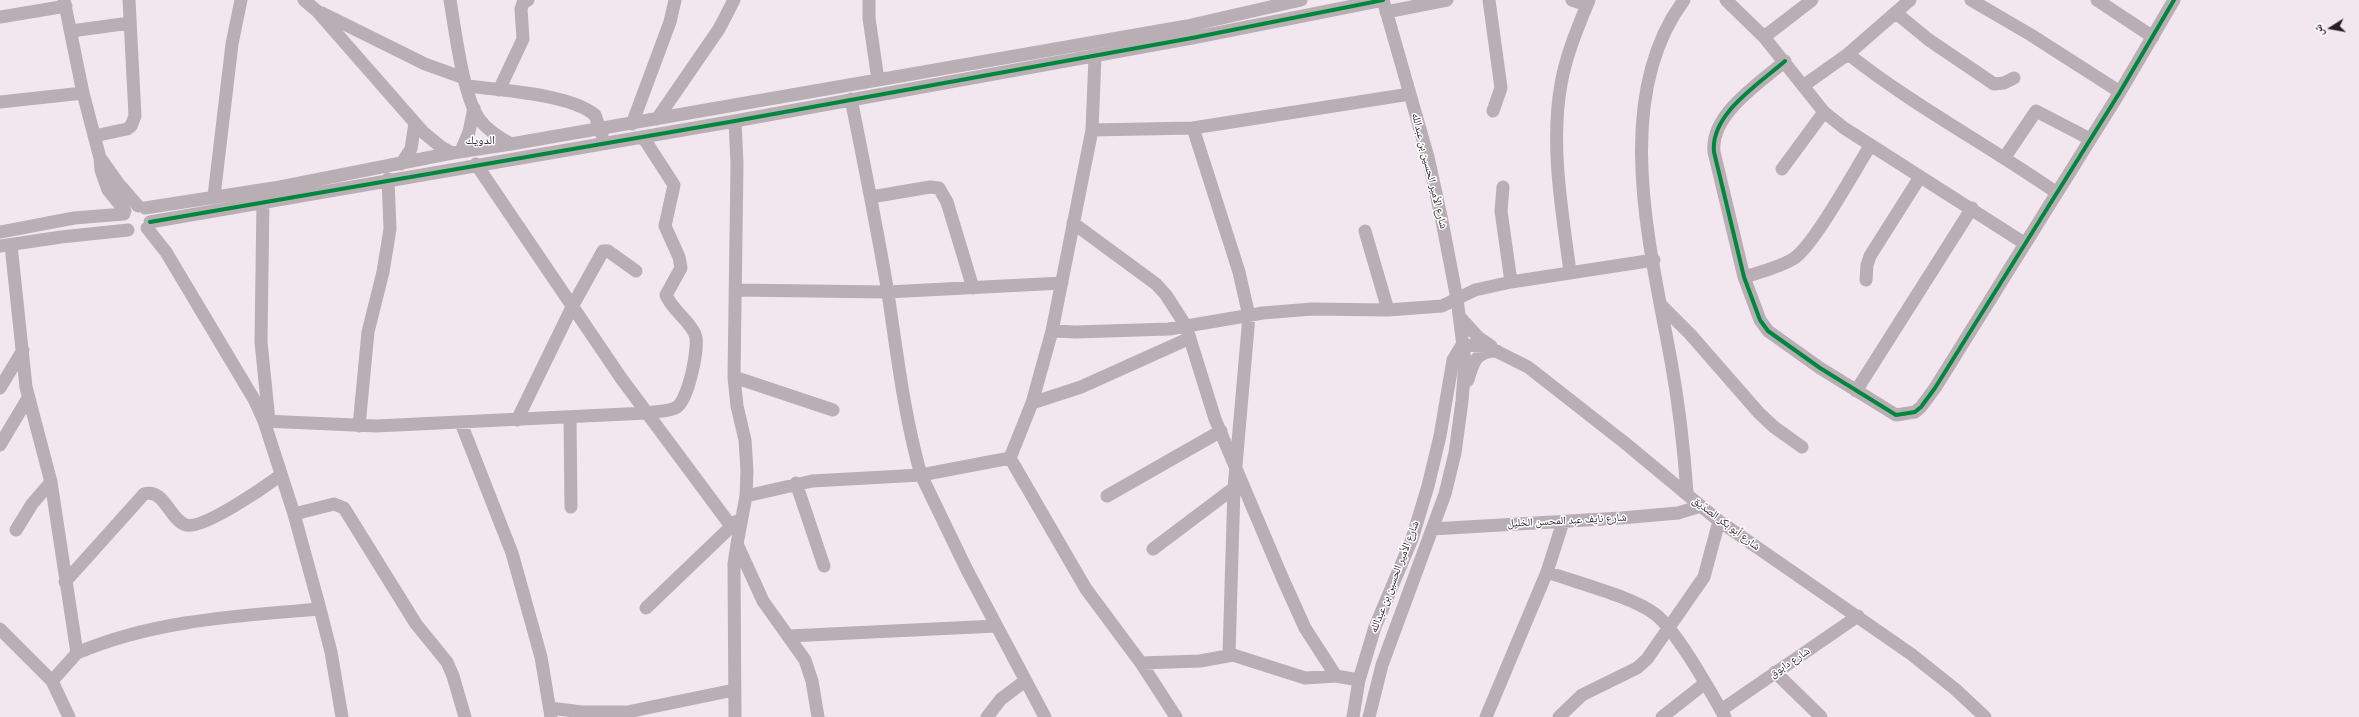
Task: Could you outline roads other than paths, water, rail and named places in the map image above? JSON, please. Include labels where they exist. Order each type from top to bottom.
[{"type":"street","points":[[94,136],[127,129],[131,126],[135,116],[129,0]]},
{"type":"street","points":[[214,196],[232,44],[242,0]]},
{"type":"street","points":[[304,0],[317,11],[431,140],[456,152]]},
{"type":"street","points":[[450,0],[466,82],[474,108],[486,128],[512,144]]},
{"type":"street","points":[[499,90],[523,39],[521,9],[523,3],[528,0]]},
{"type":"street","points":[[632,124],[670,22],[674,0]]},
{"type":"street","points":[[657,119],[719,29],[734,0]]},
{"type":"street","points":[[869,0],[869,18],[878,80]]},
{"type":"street","points":[[128,230],[123,223],[124,213],[129,208],[368,176],[388,179],[735,121],[851,99],[1059,55],[1187,26],[1262,4],[1300,0]]},
{"type":"street","points":[[77,653],[64,582],[51,482],[28,398],[23,350],[6,245],[128,230],[138,232],[148,225],[263,201],[368,176],[401,164],[456,152],[632,124],[878,80],[1059,55],[1095,56],[1384,4],[1447,0]]},
{"type":"street","points":[[1489,0],[1501,88],[1493,111]]},
{"type":"street","points":[[1570,272],[1557,157],[1557,124],[1561,83],[1572,43],[1588,2],[1572,0]]},
{"type":"street","points":[[1684,0],[1667,27],[1655,58],[1642,120],[1642,173],[1661,305],[1678,403],[1687,493]]},
{"type":"street","points":[[1726,0],[1764,37],[1785,61],[1824,112],[1870,146],[1972,208],[2024,243]]},
{"type":"street","points":[[1764,37],[1812,0]]},
{"type":"street","points":[[1803,86],[1848,54],[1910,0]]},
{"type":"street","points":[[1971,0],[2031,35],[2120,92]]},
{"type":"street","points":[[2097,0],[2153,37]]},
{"type":"street","points":[[1785,61],[1726,112],[1714,135],[1714,152],[1744,277],[1757,314],[1768,331],[1856,391],[1896,415],[1915,412],[1921,407],[1936,388],[2024,243],[2120,92],[2174,0]]},
{"type":"street","points":[[0,16],[65,3],[83,93],[100,158],[101,170],[108,190],[124,213]]},
{"type":"street","name":"شارع الأمير الحسين بن عبدالله","points":[[1369,717],[1382,665],[1445,494],[1455,453],[1462,401],[1465,362],[1457,299],[1442,220],[1410,94],[1384,4]]},
{"type":"street","points":[[317,11],[425,64],[466,82],[499,90],[538,96],[574,104],[593,113],[600,128],[603,143]]},
{"type":"street","points":[[1896,13],[1929,40],[1994,84],[2004,83],[2014,78]]},
{"type":"street","points":[[71,31],[130,23]]},
{"type":"street","points":[[1848,54],[1881,80],[1932,114],[2005,157],[2057,193]]},
{"type":"street","points":[[1010,458],[1032,403],[1052,331],[1092,130],[1095,56]]},
{"type":"street","points":[[0,102],[83,93]]},
{"type":"street","points":[[1092,130],[1193,128],[1410,94]]},
{"type":"street","points":[[851,99],[871,197],[911,437],[921,475],[996,626],[1045,717]]},
{"type":"street","points":[[456,152],[469,132],[474,108]]},
{"type":"street","points":[[2005,157],[2030,118],[2037,111],[2090,139]]},
{"type":"street","points":[[1782,169],[1824,112]]},
{"type":"street","points":[[735,121],[737,164],[734,377],[737,406],[747,456],[746,496],[734,564],[735,717]]},
{"type":"street","points":[[401,164],[411,149],[415,123]]},
{"type":"street","points":[[1193,128],[1239,272],[1249,316],[1234,488],[1229,654]]},
{"type":"street","points":[[266,421],[359,426],[461,423],[647,413],[672,409],[683,401],[694,356],[696,338],[691,327],[666,295],[681,268],[679,257],[665,226],[674,185],[643,137]]},
{"type":"street","points":[[1744,277],[1782,264],[1793,259],[1800,253],[1815,233],[1870,146]]},
{"type":"street","points":[[100,158],[118,183],[150,216],[148,225],[187,286],[266,421]]},
{"type":"street","points":[[476,164],[526,241],[573,305],[598,345],[731,526]]},
{"type":"street","points":[[1866,280],[1866,265],[1870,256],[1920,177]]},
{"type":"street","points":[[359,426],[368,332],[383,272],[390,229],[388,179]]},
{"type":"street","points":[[871,197],[930,187],[939,188],[947,202],[973,288]]},
{"type":"street","points":[[1503,187],[1500,204],[1511,282]]},
{"type":"street","points":[[263,201],[261,342],[266,421],[281,475],[294,514],[320,609],[331,652],[342,717]]},
{"type":"street","points":[[1856,391],[1972,208]]},
{"type":"street","points":[[0,232],[74,218],[124,213]]},
{"type":"street","points":[[1073,223],[1156,284],[1171,302],[1188,332],[1221,431],[1305,628],[1336,676]]},
{"type":"street","points":[[1365,231],[1388,310]]},
{"type":"street","points":[[517,420],[573,305],[603,251],[608,251],[636,271]]},
{"type":"street","points":[[1032,403],[1081,387],[1188,332],[1249,316],[1312,309],[1388,310],[1442,306],[1475,290],[1511,282],[1654,260]]},
{"type":"street","points":[[735,290],[887,292],[1062,283]]},
{"type":"street","points":[[1661,305],[1690,334],[1759,413],[1774,428],[1802,447]]},
{"type":"street","points":[[1459,316],[1478,338],[1499,351]]},
{"type":"street","points":[[1052,331],[1188,332]]},
{"type":"street","name":"شارع الأمير الحسين بن عبدالله","points":[[1353,717],[1359,680],[1375,627],[1412,539],[1419,517],[1440,436],[1453,360],[1462,345]]},
{"type":"street","name":"شارع أبو بكر الصدّيق","points":[[1462,345],[1486,346],[1499,351],[1528,367],[1687,493],[1719,521],[1858,616],[1927,667],[1985,717]]},
{"type":"street","points":[[0,388],[23,350]]},
{"type":"street","points":[[1462,401],[1475,361],[1484,352],[1499,351]]},
{"type":"street","points":[[734,377],[833,410]]},
{"type":"street","points":[[0,445],[28,398]]},
{"type":"street","points":[[570,417],[571,507]]},
{"type":"street","points":[[461,423],[512,553],[541,657],[550,713],[627,712],[734,690]]},
{"type":"street","points":[[1108,496],[1221,431]]},
{"type":"street","points":[[746,496],[796,483],[921,475],[1010,458]]},
{"type":"street","points":[[1010,458],[1086,589],[1141,663],[1176,717]]},
{"type":"street","points":[[64,582],[144,494],[149,493],[158,496],[182,523],[194,525],[241,503],[281,475]]},
{"type":"street","points":[[16,530],[32,504],[51,482]]},
{"type":"street","points":[[796,483],[824,566]]},
{"type":"street","points":[[1153,549],[1234,488]]},
{"type":"street","points":[[294,514],[334,504],[344,508],[416,624],[447,662],[453,676],[465,717]]},
{"type":"street","name":"شارع نايف عبد المحسن الخليل","points":[[1432,529],[1563,522],[1678,513],[1701,506]]},
{"type":"street","points":[[646,608],[742,516]]},
{"type":"street","points":[[1559,717],[1582,695],[1642,664],[1704,577],[1719,521]]},
{"type":"street","points":[[1486,717],[1547,572],[1563,522]]},
{"type":"street","points":[[737,544],[763,601],[802,653],[809,669],[818,717]]},
{"type":"street","points":[[1547,572],[1642,606],[1655,614],[1669,628],[1723,713]]},
{"type":"street","points":[[52,681],[77,653],[104,642],[179,623],[320,609]]},
{"type":"street","name":"شارع دابوق","points":[[1723,713],[1775,672],[1858,616]]},
{"type":"street","points":[[789,636],[996,626]]},
{"type":"street","points":[[0,629],[52,681],[69,717]]},
{"type":"street","points":[[1141,663],[1200,661],[1229,654],[1306,678],[1336,676],[1359,680]]},
{"type":"street","points":[[1775,672],[1821,717]]},
{"type":"street","points":[[987,717],[1001,699],[1025,681]]},
{"type":"street","points":[[1662,717],[1704,684]]},
{"type":"district","name":"الدويك","points":[[480,141]]}]
